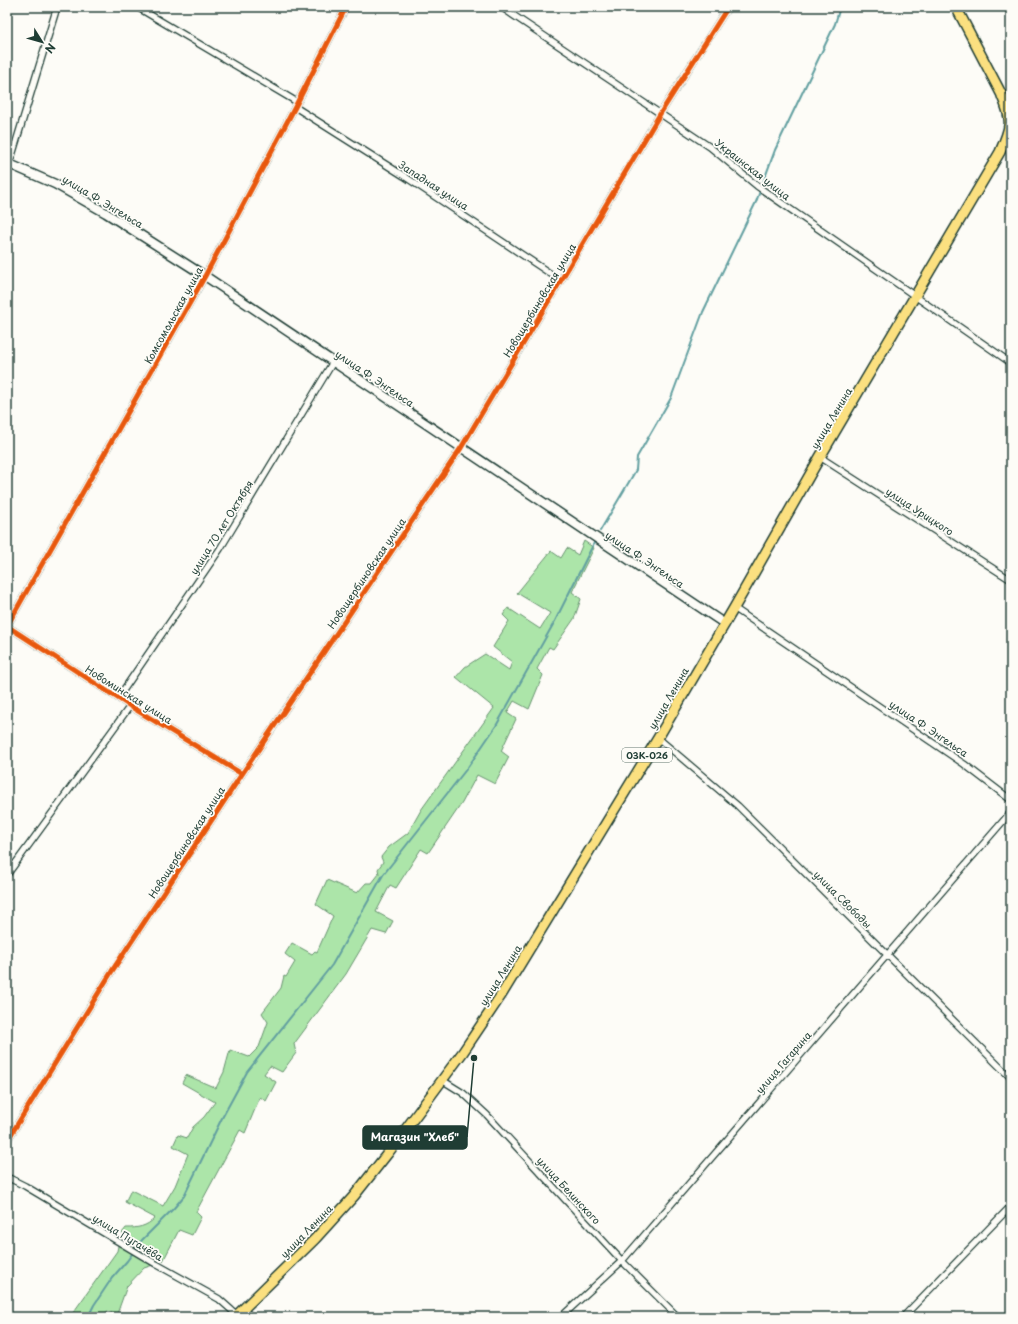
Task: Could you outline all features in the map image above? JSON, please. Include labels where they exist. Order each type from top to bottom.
[{"type":"main road","points":[[956,7],[1011,113]]},
{"type":"main road","points":[[1000,152],[1007,134],[1010,119],[1009,111],[1002,96]]},
{"type":"main road","name":"03К-026","points":[[1000,152],[1011,141]]},
{"type":"main road","points":[[1000,152],[1011,148]]},
{"type":"main road","name":"улица Ленина","points":[[239,1314],[315,1239],[354,1196],[463,1052],[502,994],[658,738],[820,457],[1000,152]]},
{"type":"main road","name":"улица Ф. Энгельса","points":[[8,164],[55,184],[106,213],[205,276],[725,624]]},
{"type":"street","points":[[7,172],[8,164],[57,7]]},
{"type":"street","name":"Западная улица","points":[[137,7],[296,104],[560,280]]},
{"type":"street","name":"Комсомольская улица","points":[[7,626],[205,276],[346,7]]},
{"type":"street","name":"Украинская улица","points":[[501,7],[710,146],[757,186],[1011,363]]},
{"type":"street","name":"Новощербиновская улица","points":[[7,1141],[112,971],[242,774],[461,448],[660,114],[728,7]]},
{"type":"street","name":"улица 70 лет Октября","points":[[118,698],[220,549],[333,362]]},
{"type":"street","name":"улица Урицкого","points":[[820,457],[1011,580]]},
{"type":"street","name":"улица Ф. Энгельса","points":[[734,608],[964,764],[1011,800]]},
{"type":"street","name":"Новоминская улица","points":[[7,626],[130,706],[242,774]]},
{"type":"street","points":[[7,875],[130,706]]},
{"type":"street","name":"улица Свободы","points":[[658,738],[738,806],[1011,1078]]},
{"type":"street","name":"улица Гагарина","points":[[561,1317],[622,1261],[1011,812]]},
{"type":"street","name":"улица Белинского","points":[[442,1080],[463,1093],[487,1115],[622,1261],[678,1317]]},
{"type":"street","name":"улица Пугачёва","points":[[7,1178],[25,1186],[219,1299],[239,1314],[252,1317]]},
{"type":"street","points":[[903,1317],[1011,1206]]},
{"type":"green space","points":[[584,541],[594,548],[572,592],[581,599],[574,619],[553,649],[549,647],[537,669],[543,675],[529,709],[514,701],[507,713],[516,719],[501,751],[509,757],[495,784],[477,775],[462,803],[428,853],[421,849],[396,888],[390,885],[376,912],[393,921],[386,934],[372,930],[346,974],[294,1044],[296,1053],[282,1072],[270,1066],[264,1074],[276,1082],[266,1101],[260,1097],[245,1133],[240,1130],[196,1212],[201,1217],[192,1235],[179,1230],[163,1261],[122,1233],[126,1228],[142,1226],[155,1218],[125,1202],[131,1190],[163,1206],[175,1186],[188,1154],[173,1146],[178,1135],[187,1138],[193,1127],[204,1117],[215,1102],[182,1083],[186,1075],[216,1088],[224,1072],[230,1050],[249,1057],[259,1047],[268,1022],[262,1013],[281,988],[284,976],[286,977],[295,962],[285,954],[292,943],[312,954],[315,951],[317,952],[333,916],[316,904],[327,880],[357,893],[366,883],[372,883],[379,874],[378,869],[383,862],[381,857],[389,847],[408,833],[421,810],[494,708],[456,677],[465,667],[485,654],[509,670],[512,662],[493,647],[509,621],[503,615],[508,608],[540,629],[550,613],[517,593],[551,551],[561,558],[567,548],[578,555]]},
{"type":"green space","points":[[119,1241],[156,1264],[144,1268],[127,1286],[117,1314],[107,1311],[104,1317],[70,1317],[117,1251]]},
{"type":"waterway","points":[[600,531],[636,470],[637,457],[671,398],[703,312],[756,202],[775,150],[835,24],[840,7]]},
{"type":"waterway","points":[[88,1317],[112,1278],[127,1261],[142,1240],[184,1196],[222,1118],[247,1072],[332,965],[383,875],[468,767],[496,726],[555,621],[595,541]]},
{"type":"cycle path","points":[[242,774],[130,706],[7,626],[205,276],[295,107],[346,7]]},
{"type":"cycle path","points":[[7,1141],[112,971],[242,774],[461,448],[660,114],[728,7]]},
{"type":"place","name":"Магазин \"Хлеб\"","points":[[474,1058]]}]
